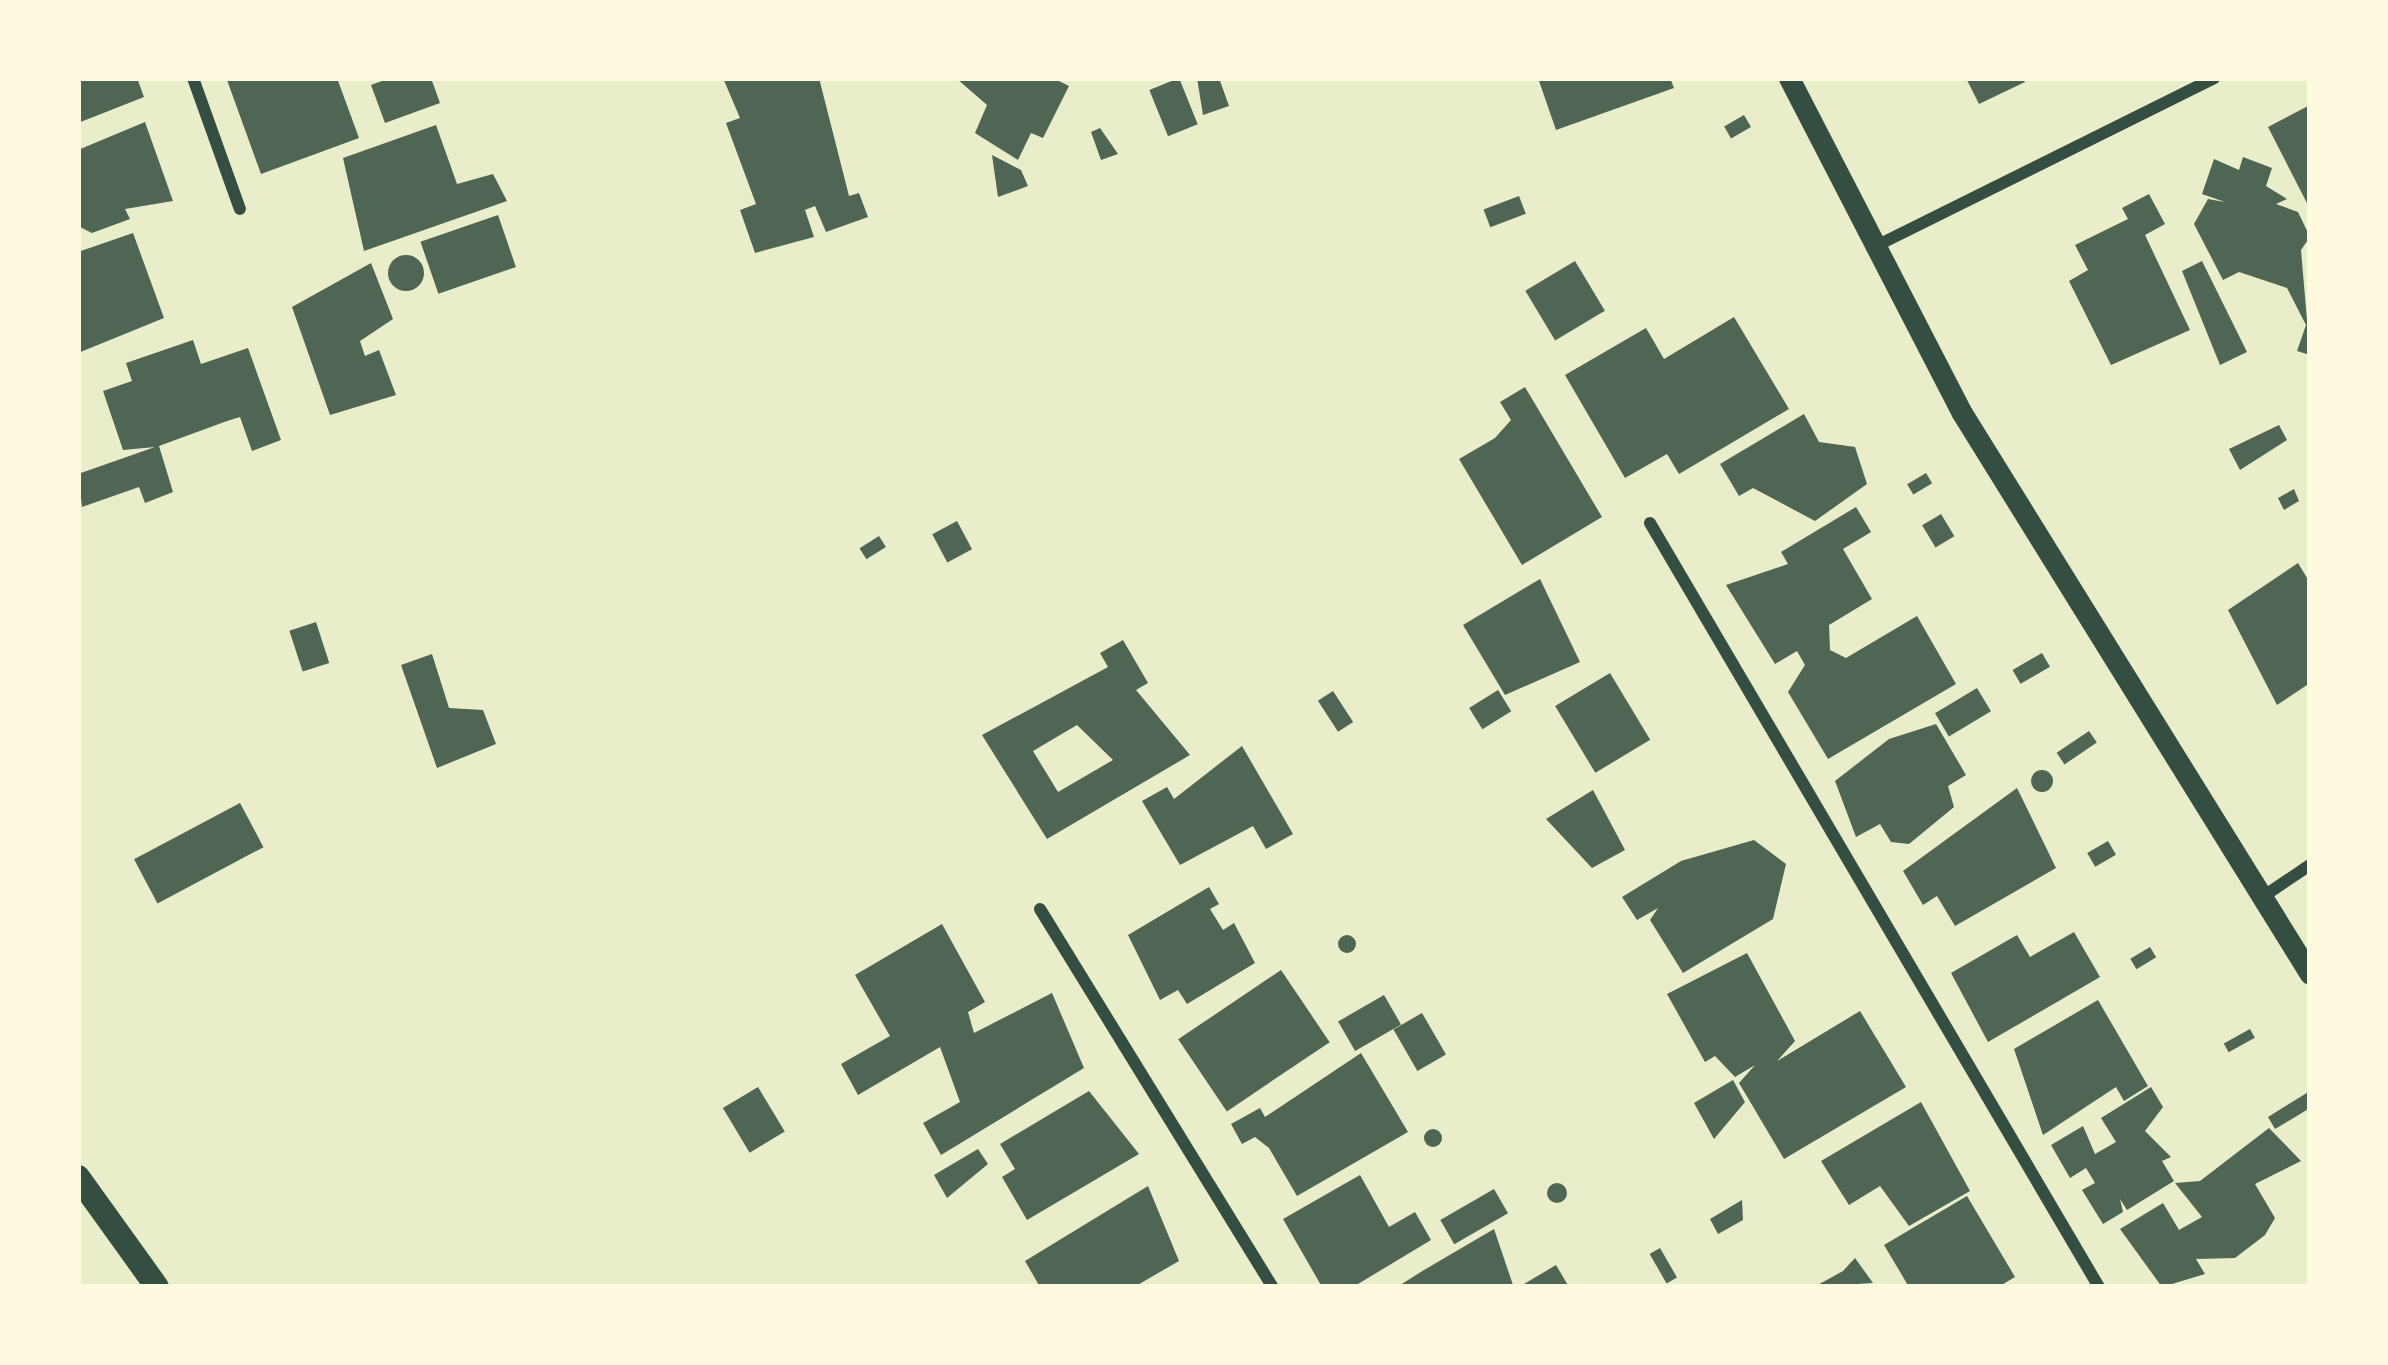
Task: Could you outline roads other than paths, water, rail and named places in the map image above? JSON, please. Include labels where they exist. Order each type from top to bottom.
[{"type":"main road","points":[[78,1177],[157,1287]]},
{"type":"street","points":[[194,78],[240,209]]},
{"type":"street","points":[[1789,78],[1872,248],[2259,899],[2310,974]]},
{"type":"street","points":[[1872,248],[2214,78]]},
{"type":"street","points":[[1650,523],[2099,1287]]},
{"type":"street","points":[[2259,899],[2310,865]]},
{"type":"street","points":[[1040,909],[1273,1287]]}]
